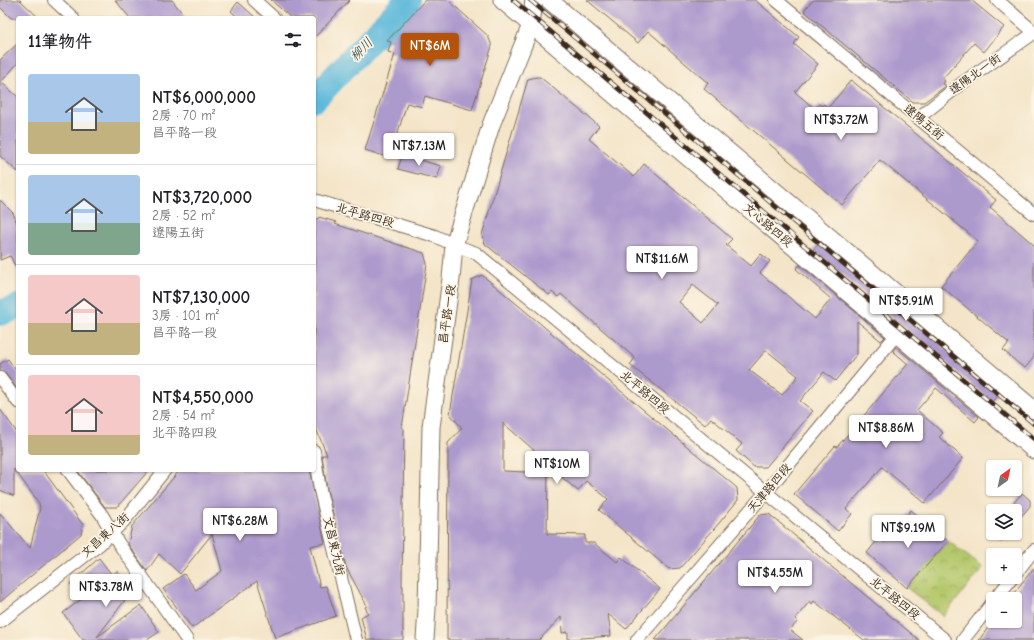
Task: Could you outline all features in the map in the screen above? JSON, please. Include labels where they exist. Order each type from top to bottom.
[{"type":"main road","name":"文心路四段","points":[[502,0],[1034,450]]},
{"type":"main road","name":"昌平路一段","points":[[425,640],[428,609],[432,427],[452,279],[454,246],[492,126],[531,25],[534,0]]},
{"type":"main road","points":[[549,0],[1034,410]]},
{"type":"street","points":[[54,0],[71,16]]},
{"type":"street","points":[[254,0],[272,16]]},
{"type":"street","name":"遼陽五街","points":[[776,0],[1034,214]]},
{"type":"street","points":[[997,0],[1034,32]]},
{"type":"street","name":"遼陽北一街","points":[[918,118],[961,84],[1034,32]]},
{"type":"street","name":"北平路四段","points":[[316,201],[435,236],[454,246],[476,253],[945,640]]},
{"type":"street","name":"天津路四段","points":[[637,640],[766,492],[897,334]]},
{"type":"street","points":[[0,378],[16,399]]},
{"type":"street","name":"文昌東九街","points":[[316,464],[320,490],[356,640]]},
{"type":"street","points":[[69,472],[112,531],[118,544],[187,640]]},
{"type":"street","name":"文昌東八街","points":[[0,622],[100,544],[124,521],[163,472]]},
{"type":"street","points":[[1022,565],[1034,550]]},
{"type":"street","points":[[1001,592],[1008,584]]},
{"type":"street","points":[[964,640],[986,611]]},
{"type":"green space","points":[[948,541],[983,568],[943,616],[907,588]]},
{"type":"building","points":[[0,0],[20,0],[37,16],[16,16],[16,18],[11,18],[0,7]]},
{"type":"building","points":[[115,0],[172,0],[184,16],[128,16]]},
{"type":"building","points":[[271,0],[350,0],[316,36],[316,16],[289,16]]},
{"type":"building","points":[[425,0],[448,0],[488,36],[492,46],[472,110],[425,96],[422,107],[407,103],[390,158],[365,150],[395,54],[388,52],[391,42],[387,41]]},
{"type":"building","points":[[587,0],[755,0],[799,37],[794,44],[818,64],[795,92],[815,109],[819,104],[822,106],[824,104],[828,108],[851,80],[996,200],[990,207],[1034,245],[1034,357],[1025,368],[1003,350],[1009,343],[941,286],[978,241],[880,160],[842,205],[704,89],[708,83],[648,31],[638,43]]},
{"type":"building","points":[[813,0],[971,0],[1004,27],[984,52],[974,43],[942,79],[945,81],[943,84],[946,86],[924,102],[913,102],[804,11]]},
{"type":"building","points":[[238,2],[254,16],[236,16],[231,11]]},
{"type":"building","points":[[16,45],[16,65],[1,82],[16,95],[16,170],[0,156],[0,60]]},
{"type":"building","points":[[540,77],[599,126],[589,139],[634,177],[644,164],[732,239],[726,245],[751,266],[761,254],[770,261],[760,273],[815,319],[831,299],[796,269],[800,265],[885,337],[881,341],[857,321],[857,354],[835,381],[824,372],[800,401],[813,411],[766,467],[754,467],[736,451],[742,444],[711,418],[705,425],[630,365],[635,358],[561,294],[558,297],[552,292],[549,295],[485,244],[482,235],[528,79]],"holes":[[[693,285],[718,305],[703,323],[679,302]],[[766,350],[798,376],[782,395],[749,370]]]},
{"type":"building","points":[[402,155],[441,166],[437,179],[398,169]]},
{"type":"building","points":[[0,200],[13,213],[16,221],[16,267],[10,256],[0,260]]},
{"type":"building","points":[[319,217],[336,222],[335,224],[424,253],[427,264],[402,428],[404,429],[402,586],[403,640],[367,640],[361,617],[368,613],[365,607],[367,606],[346,567],[327,489],[322,455],[327,455],[316,429],[316,218],[318,219]]},
{"type":"building","points":[[820,242],[999,394],[992,402],[813,250]]},
{"type":"building","points":[[482,275],[737,488],[738,500],[720,522],[680,568],[669,569],[599,510],[608,499],[586,481],[578,491],[533,453],[535,451],[503,423],[503,471],[548,473],[547,534],[585,535],[585,543],[594,543],[617,562],[621,557],[660,589],[626,629],[608,614],[611,636],[568,639],[568,632],[562,633],[561,617],[539,640],[447,640],[448,443],[462,428],[450,414],[472,280]]},
{"type":"building","points":[[896,347],[979,417],[975,422],[936,388],[917,410],[943,433],[939,437],[963,458],[925,503],[882,467],[846,509],[852,514],[838,531],[794,494],[835,446],[837,447],[908,364],[893,351]]},
{"type":"building","points":[[8,359],[16,370],[16,387],[6,374],[0,371],[0,364]]},
{"type":"building","points":[[0,409],[16,431],[16,472],[14,469],[14,496],[0,490]]},
{"type":"building","points":[[16,472],[44,472],[83,525],[81,534],[0,602],[0,513],[30,548],[40,508],[39,503]]},
{"type":"building","points":[[79,472],[147,472],[117,507],[105,507]]},
{"type":"building","points":[[178,472],[309,472],[325,543],[310,546],[320,587],[326,586],[336,616],[275,638],[257,581],[192,628],[163,589],[184,574],[196,590],[222,571],[212,534],[180,574],[159,554],[147,571],[128,544],[132,526]]},
{"type":"building","points":[[1022,493],[1030,500],[1030,506],[1022,516],[1022,504],[1013,504],[1020,496],[1022,496]]},
{"type":"building","points":[[911,510],[948,541],[907,588],[867,553],[879,538],[884,542]]},
{"type":"building","points":[[769,514],[919,640],[864,640],[814,601],[812,604],[810,601],[795,619],[798,621],[790,630],[803,640],[655,640],[760,515]]},
{"type":"building","points":[[99,558],[112,575],[117,571],[132,591],[97,637],[141,605],[159,632],[147,640],[83,640],[63,613],[83,598],[70,584]]},
{"type":"building","points":[[1034,568],[1034,640],[979,640],[988,628],[1022,628],[1022,592],[1015,592]]},
{"type":"waterway","name":"柳川","points":[[316,97],[408,0]]},
{"type":"waterway","name":"柳川","points":[[0,313],[16,308]]},
{"type":"railway","points":[[513,0],[1034,439]]},
{"type":"railway","points":[[530,0],[1034,424]]}]
